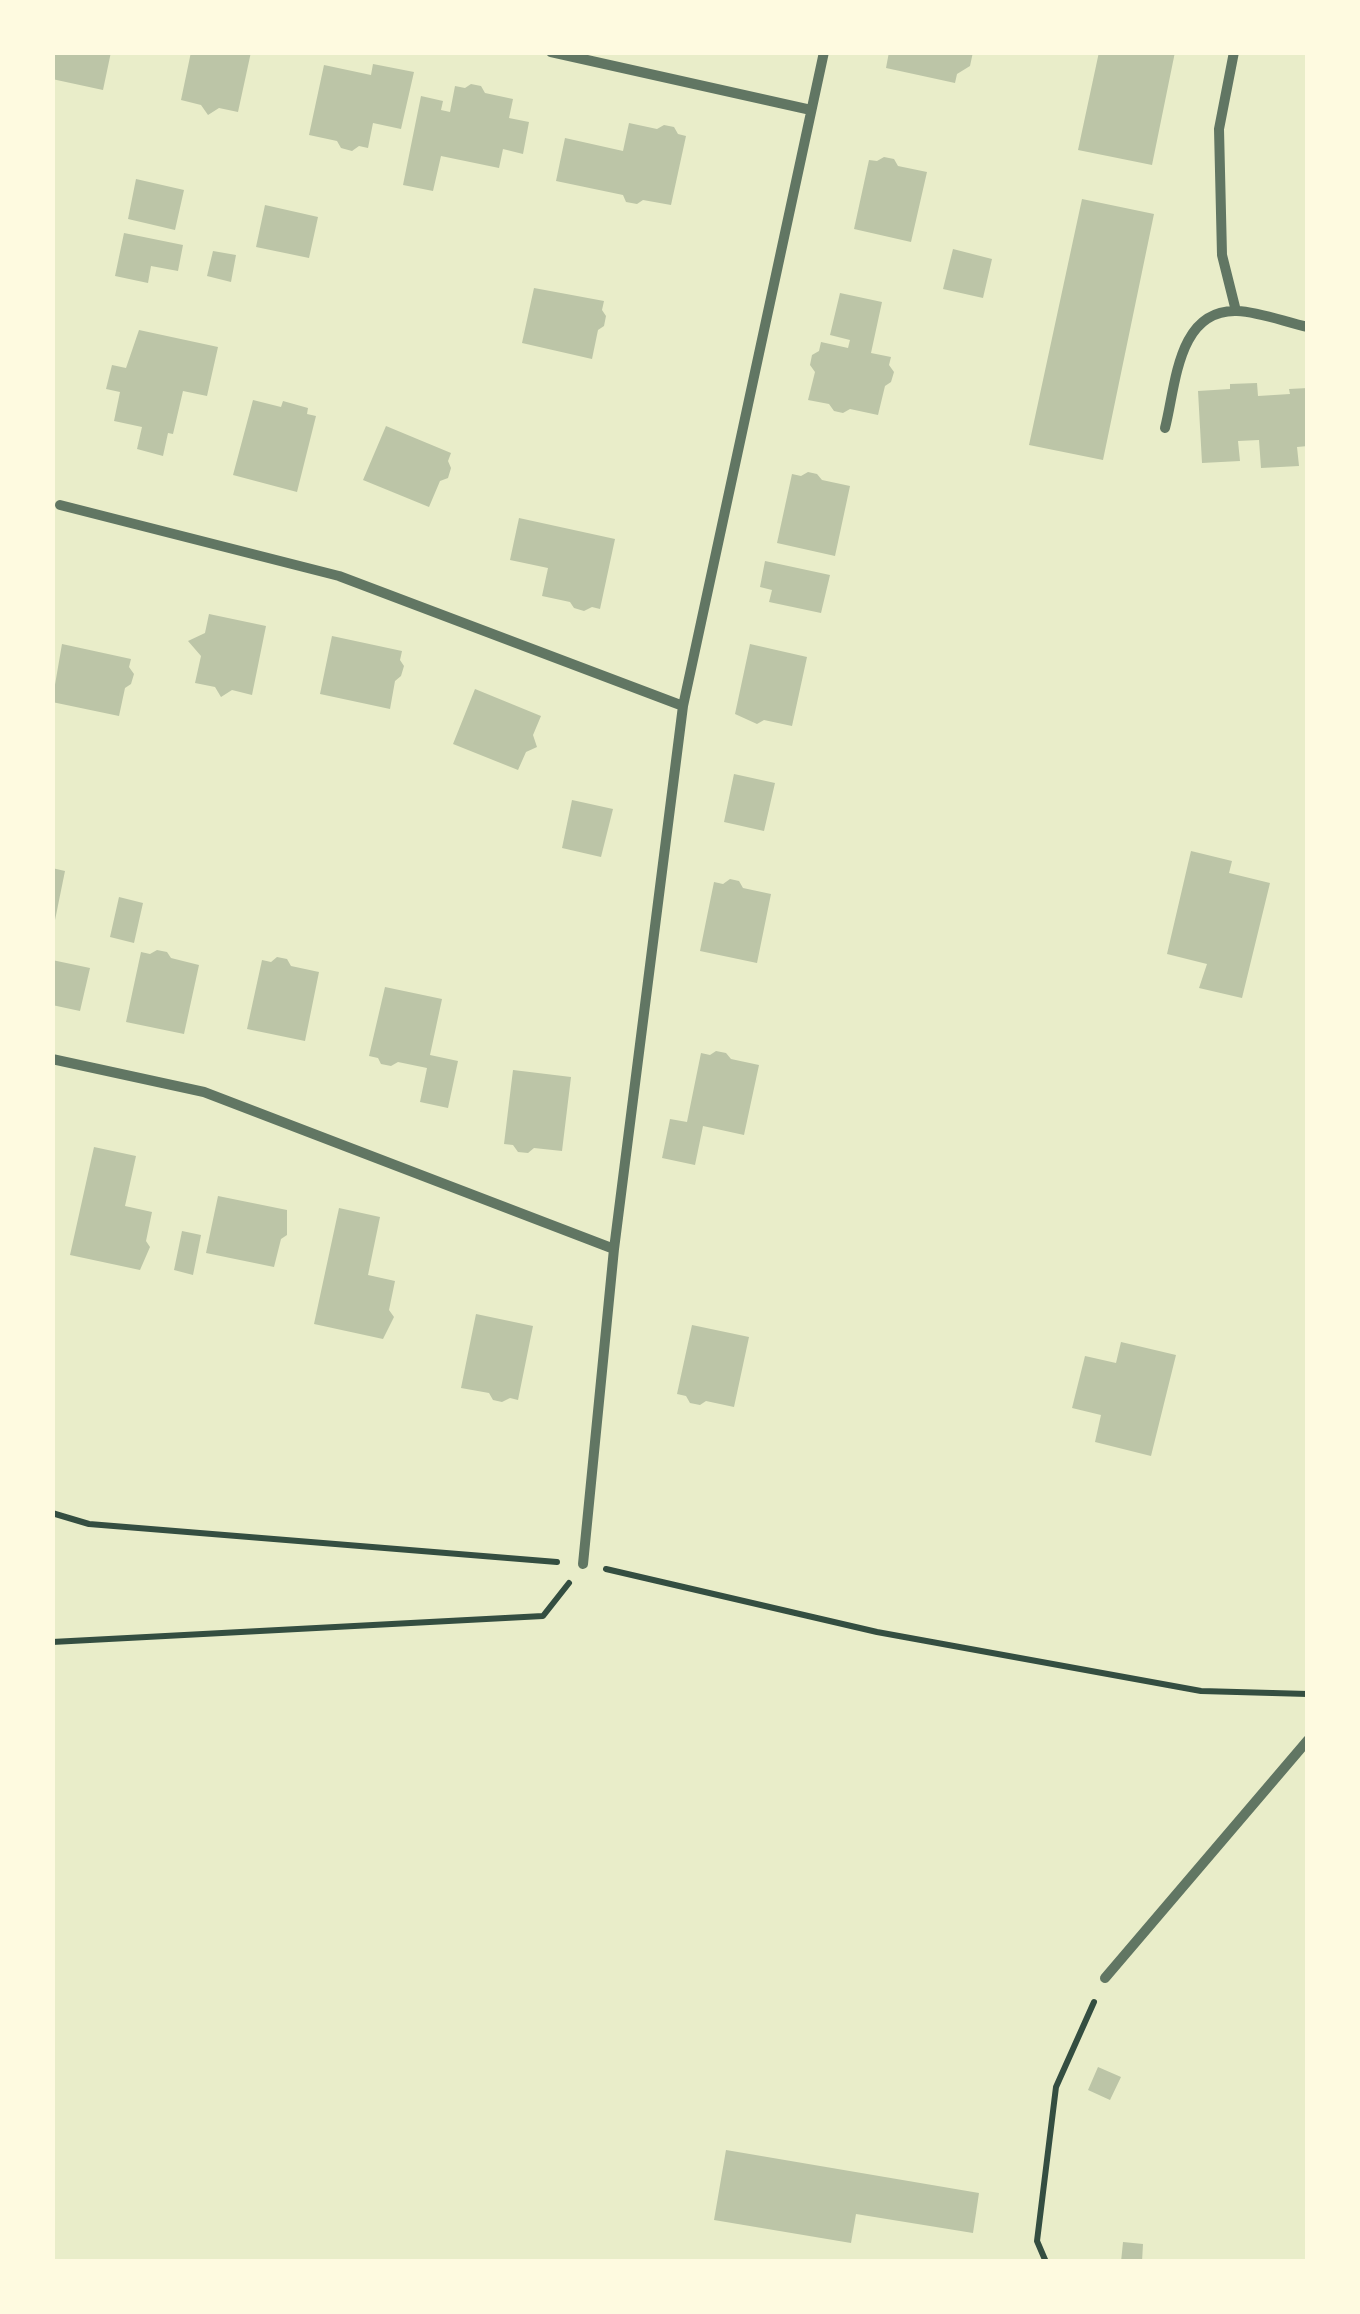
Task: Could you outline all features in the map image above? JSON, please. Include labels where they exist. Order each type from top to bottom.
[{"type":"street","points":[[551,52],[811,110]]},
{"type":"street","points":[[583,1564],[614,1249],[683,706],[824,52]]},
{"type":"street","points":[[1234,52],[1219,129],[1222,255],[1236,311]]},
{"type":"street","points":[[1166,428],[1186,341],[1196,325],[1215,315],[1236,311],[1308,327]]},
{"type":"street","points":[[60,505],[339,576],[683,706]]},
{"type":"street","points":[[52,1060],[204,1092],[614,1249]]},
{"type":"street","points":[[1105,1978],[1308,1740]]},
{"type":"path","points":[[52,1513],[88,1524],[583,1564],[877,1632],[1201,1692],[1308,1694]]},
{"type":"path","points":[[52,1642],[543,1616],[583,1564]]},
{"type":"path","points":[[1046,2262],[1037,2241],[1056,2087],[1105,1978]]},
{"type":"building","points":[[52,52],[111,52],[103,90],[52,79]]},
{"type":"building","points":[[191,52],[251,52],[238,112],[219,108],[208,115],[201,105],[181,100]]},
{"type":"building","points":[[889,52],[973,52],[970,66],[957,74],[955,83],[886,68]]},
{"type":"building","points":[[1099,52],[1175,52],[1152,165],[1078,150]]},
{"type":"building","points":[[373,64],[414,72],[401,129],[373,123],[368,148],[359,146],[352,151],[341,148],[337,141],[309,135],[324,65],[371,75]]},
{"type":"building","points":[[471,84],[481,86],[485,93],[513,99],[509,118],[529,122],[523,154],[503,149],[499,168],[441,156],[433,191],[403,185],[421,96],[443,101],[441,110],[450,112],[455,86],[465,88]]},
{"type":"building","points":[[629,123],[657,129],[664,125],[674,127],[678,134],[686,136],[671,205],[643,200],[637,204],[626,202],[623,195],[556,181],[565,138],[623,151]]},
{"type":"building","points":[[894,159],[898,166],[927,172],[911,242],[854,229],[869,160]]},
{"type":"building","points":[[136,179],[184,190],[175,230],[128,219]]},
{"type":"building","points":[[1082,199],[1154,214],[1103,460],[1029,445]]},
{"type":"building","points":[[265,205],[318,217],[309,258],[256,247]]},
{"type":"building","points":[[124,233],[183,245],[178,271],[151,266],[148,283],[115,276]]},
{"type":"building","points":[[953,249],[992,259],[983,298],[943,289]]},
{"type":"building","points":[[213,251],[236,255],[231,282],[207,276]]},
{"type":"building","points":[[534,288],[604,301],[604,326],[598,330],[592,359],[522,343]]},
{"type":"building","points":[[840,293],[882,302],[871,353],[891,357],[889,365],[894,372],[885,386],[878,415],[850,409],[843,413],[834,411],[829,404],[808,400],[815,372],[810,365],[812,355],[819,351],[821,342],[848,348],[850,340],[830,335]]},
{"type":"building","points":[[139,330],[218,347],[207,396],[183,391],[173,434],[168,433],[163,456],[137,449],[142,427],[114,421],[120,392],[106,389],[112,365],[126,368]]},
{"type":"building","points":[[1257,383],[1258,396],[1290,394],[1289,389],[1308,388],[1308,446],[1297,447],[1299,466],[1261,468],[1259,440],[1238,441],[1240,461],[1202,463],[1198,391]]},
{"type":"building","points":[[253,400],[281,407],[283,401],[308,408],[307,414],[316,416],[297,492],[233,475]]},
{"type":"building","points":[[386,426],[451,453],[448,478],[440,481],[429,507],[363,480]]},
{"type":"building","points":[[808,472],[822,480],[850,486],[835,556],[777,543],[792,474],[801,476]]},
{"type":"building","points":[[519,518],[615,539],[600,609],[584,611],[570,602],[542,596],[548,568],[510,560]]},
{"type":"building","points":[[765,561],[830,575],[821,613],[769,602],[772,590],[760,587]]},
{"type":"building","points":[[209,614],[266,626],[252,695],[232,690],[221,697],[215,687],[195,683],[201,656],[188,641],[205,633]]},
{"type":"building","points":[[332,636],[402,651],[400,660],[404,666],[395,681],[390,709],[320,694]]},
{"type":"building","points":[[62,644],[131,659],[129,667],[134,674],[125,688],[119,716],[52,702]]},
{"type":"building","points":[[750,644],[807,657],[792,726],[764,720],[757,724],[735,714]]},
{"type":"building","points":[[475,689],[541,716],[533,735],[537,747],[526,752],[518,770],[453,744]]},
{"type":"building","points":[[734,774],[775,783],[764,831],[724,822]]},
{"type":"building","points":[[572,800],[613,809],[601,857],[562,848]]},
{"type":"building","points":[[1191,851],[1232,861],[1229,873],[1270,883],[1242,998],[1199,988],[1207,964],[1167,954]]},
{"type":"building","points":[[52,868],[65,871],[54,925],[52,925]]},
{"type":"building","points":[[730,879],[739,881],[743,888],[771,894],[757,963],[700,951],[714,882],[723,884]]},
{"type":"building","points":[[119,897],[143,903],[134,943],[110,937]]},
{"type":"building","points":[[157,950],[199,965],[184,1034],[126,1022],[141,952],[150,954]]},
{"type":"building","points":[[277,957],[287,959],[291,966],[319,972],[305,1041],[247,1029],[262,960],[271,962]]},
{"type":"building","points":[[52,960],[90,968],[80,1011],[52,1005]]},
{"type":"building","points":[[385,987],[442,999],[430,1055],[458,1061],[448,1108],[420,1102],[427,1068],[398,1062],[391,1066],[381,1064],[378,1058],[369,1056]]},
{"type":"building","points":[[716,1051],[759,1065],[744,1135],[703,1126],[695,1165],[662,1158],[670,1119],[687,1122],[701,1053],[710,1055]]},
{"type":"building","points":[[513,1070],[571,1077],[562,1151],[534,1148],[528,1153],[518,1152],[513,1145],[504,1144]]},
{"type":"building","points":[[94,1147],[136,1156],[125,1206],[152,1212],[146,1241],[150,1247],[140,1270],[70,1255]]},
{"type":"building","points":[[218,1196],[287,1210],[287,1235],[281,1239],[274,1267],[206,1253]]},
{"type":"building","points":[[339,1208],[380,1217],[368,1275],[395,1281],[389,1310],[394,1317],[383,1339],[314,1324]]},
{"type":"building","points":[[182,1231],[201,1235],[193,1275],[174,1270]]},
{"type":"building","points":[[476,1314],[533,1326],[518,1400],[502,1402],[493,1400],[489,1393],[461,1388]]},
{"type":"building","points":[[692,1325],[749,1337],[734,1407],[706,1401],[700,1405],[690,1403],[686,1396],[677,1394]]},
{"type":"building","points":[[1121,1342],[1176,1355],[1151,1456],[1095,1442],[1101,1415],[1072,1408],[1085,1356],[1116,1363]]},
{"type":"building","points":[[1098,2067],[1121,2077],[1110,2100],[1088,2090]]},
{"type":"building","points":[[726,2150],[979,2193],[973,2233],[856,2214],[851,2243],[714,2220]]},
{"type":"building","points":[[1123,2242],[1143,2244],[1142,2262],[1121,2262]]}]
